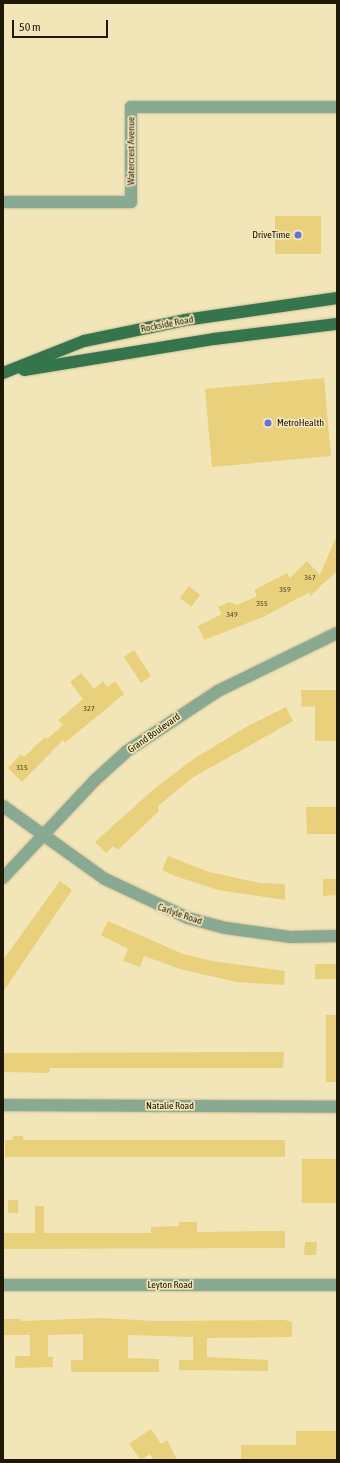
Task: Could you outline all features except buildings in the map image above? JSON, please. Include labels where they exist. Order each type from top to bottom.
[{"type":"main road","name":"Rockside Road","points":[[3,373],[91,340],[185,320],[337,298]]},
{"type":"main road","name":"Rockside Road","points":[[3,373],[214,339],[337,324]]},
{"type":"street","name":"Watercrest Avenue","points":[[3,202],[131,202],[131,107],[337,107]]},
{"type":"street","name":"Grand Boulevard","points":[[3,878],[94,781],[161,727],[267,665],[337,633]]},
{"type":"street","name":"Carlyle Road","points":[[3,806],[42,836],[105,879],[188,918],[226,928],[291,937],[337,936]]},
{"type":"street","name":"Natalie Road","points":[[3,1105],[337,1108]]},
{"type":"street","name":"Leyton Road","points":[[3,1285],[337,1285]]},
{"type":"place","name":"DriveTime","points":[[298,235]]},
{"type":"place","name":"MetroHealth","points":[[268,423]]}]
